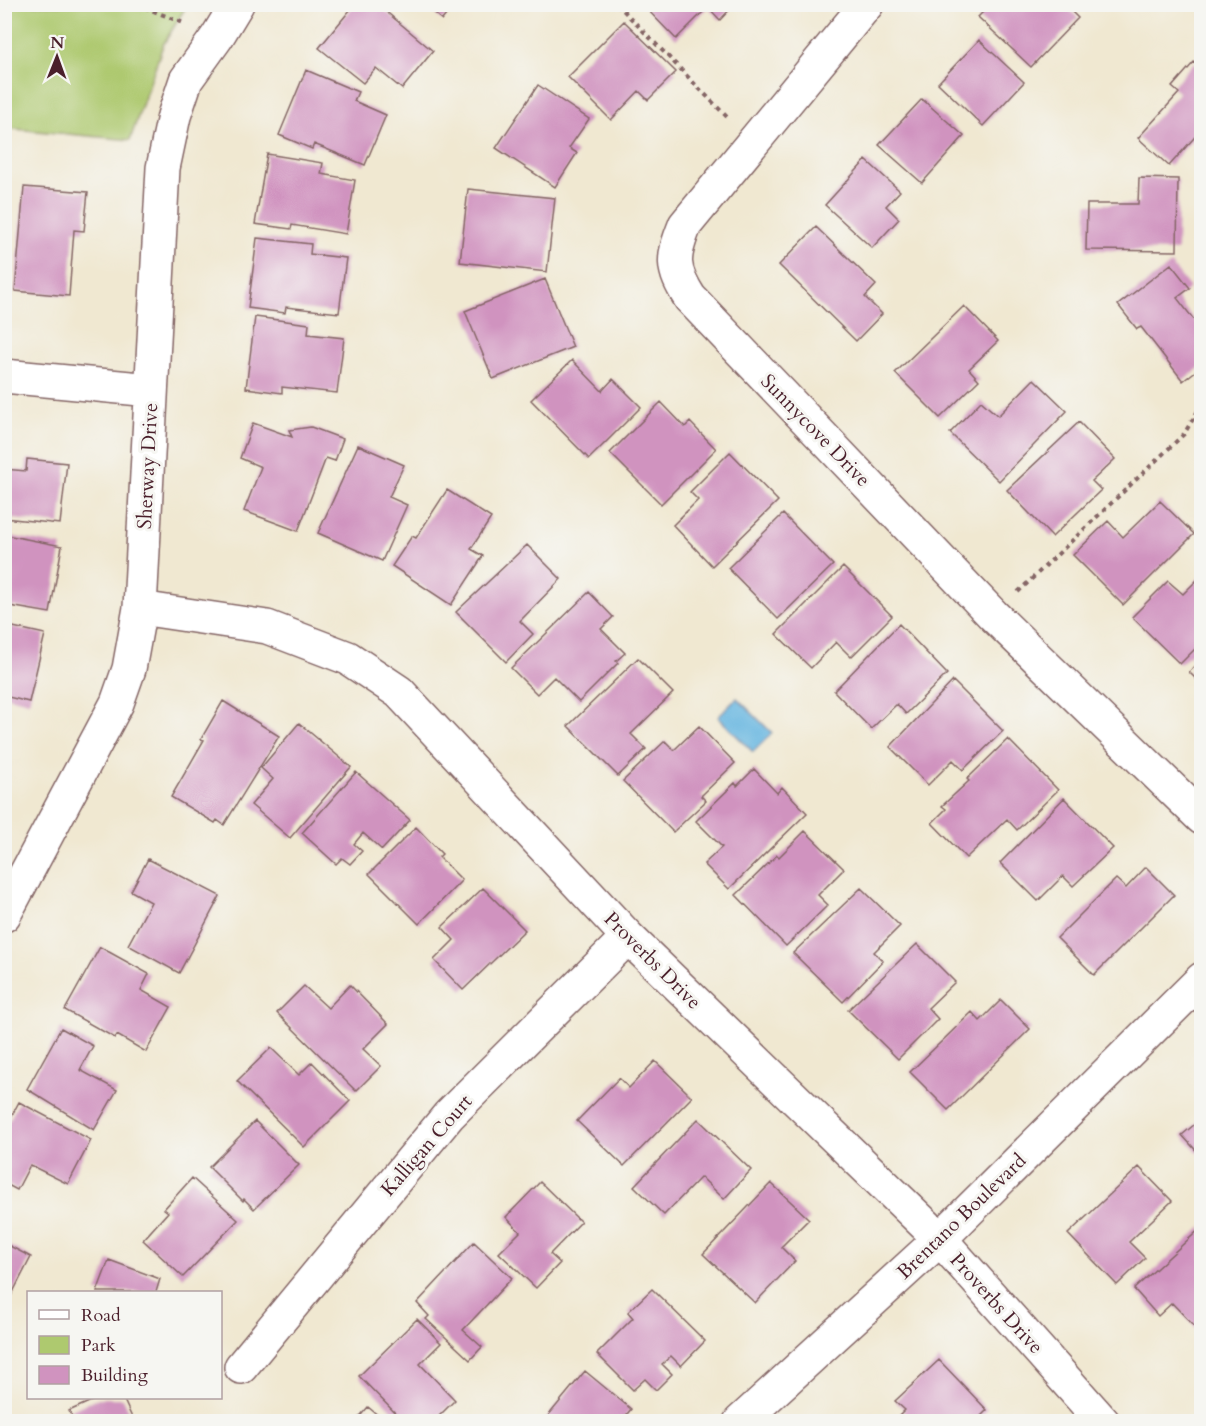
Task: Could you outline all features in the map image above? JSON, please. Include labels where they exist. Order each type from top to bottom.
[{"type":"street","name":"Sherway Drive","points":[[4,915],[117,704],[129,669],[140,608],[163,168],[174,116],[186,80],[237,4]]},
{"type":"street","name":"Sunnycove Drive","points":[[867,4],[685,225],[674,259],[679,280],[690,298],[993,615],[1202,818]]},
{"type":"street","points":[[4,376],[151,390]]},
{"type":"street","name":"Proverbs Drive","points":[[140,608],[267,627],[348,658],[399,692],[627,937],[940,1239],[1103,1422]]},
{"type":"street","name":"Kalligan Court","points":[[241,1367],[449,1114],[627,937]]},
{"type":"street","name":"Brentano Boulevard","points":[[740,1422],[940,1239],[1202,979]]},
{"type":"path","points":[[136,4],[217,37]]},
{"type":"path","points":[[617,4],[752,142]]},
{"type":"path","points":[[993,615],[1184,434],[1202,404]]},
{"type":"green space","points":[[4,5],[187,5],[163,45],[130,140],[5,128]]},
{"type":"water","points":[[737,698],[772,733],[753,752],[718,717]]},
{"type":"building","points":[[355,4],[377,4],[433,51],[402,89],[376,68],[363,83],[319,48]]},
{"type":"building","points":[[423,4],[455,4],[442,20]]},
{"type":"building","points":[[642,4],[735,4],[720,20],[708,7],[676,39]]},
{"type":"building","points":[[991,4],[1064,4],[1078,18],[1031,67],[978,17]]},
{"type":"building","points":[[624,21],[676,72],[648,100],[639,91],[611,120],[568,77]]},
{"type":"building","points":[[979,40],[1024,82],[983,126],[938,83]]},
{"type":"building","points":[[1194,62],[1202,69],[1202,129],[1169,166],[1138,138],[1179,93],[1172,87]]},
{"type":"building","points":[[306,70],[358,92],[354,101],[386,115],[365,165],[314,144],[312,149],[279,135]]},
{"type":"building","points":[[538,85],[589,119],[569,148],[577,153],[555,187],[496,148]]},
{"type":"building","points":[[922,99],[964,136],[922,183],[879,145]]},
{"type":"building","points":[[267,154],[323,163],[321,174],[355,180],[346,234],[292,225],[291,229],[255,224]]},
{"type":"building","points":[[866,160],[900,191],[886,206],[899,219],[872,248],[825,205]]},
{"type":"building","points":[[1139,178],[1178,179],[1177,251],[1086,250],[1087,204],[1138,204]]},
{"type":"building","points":[[4,183],[10,183],[6,220],[4,220]]},
{"type":"building","points":[[24,187],[88,192],[84,231],[74,230],[69,296],[15,291]]},
{"type":"building","points":[[468,189],[555,198],[547,272],[460,262]]},
{"type":"building","points":[[816,227],[876,285],[865,297],[882,314],[856,341],[779,265]]},
{"type":"building","points":[[257,238],[311,244],[310,254],[346,258],[339,313],[286,307],[285,313],[248,308]]},
{"type":"building","points":[[1171,264],[1190,288],[1177,298],[1202,330],[1202,366],[1183,381],[1141,327],[1137,329],[1118,305]]},
{"type":"building","points":[[545,279],[573,347],[493,379],[465,311]]},
{"type":"building","points":[[964,306],[998,341],[969,369],[979,380],[940,418],[895,373]]},
{"type":"building","points":[[255,317],[309,324],[308,334],[344,338],[337,393],[282,387],[282,393],[246,388]]},
{"type":"building","points":[[572,360],[602,391],[613,379],[641,407],[589,459],[531,400]]},
{"type":"building","points":[[1034,379],[1067,411],[999,481],[950,433],[981,401],[998,416]]},
{"type":"building","points":[[661,402],[685,427],[690,422],[716,449],[661,504],[610,453]]},
{"type":"building","points":[[1079,422],[1115,459],[1092,481],[1101,490],[1052,537],[1007,490]]},
{"type":"building","points":[[253,423],[292,437],[289,430],[311,427],[343,439],[335,461],[326,458],[298,531],[244,511],[261,467],[240,458]]},
{"type":"building","points":[[358,445],[404,465],[389,497],[407,505],[382,561],[318,533]]},
{"type":"building","points":[[730,452],[778,501],[712,566],[673,525],[698,500],[690,492]]},
{"type":"building","points":[[27,459],[67,463],[60,524],[4,518],[4,469],[26,471]]},
{"type":"building","points":[[447,490],[491,518],[471,549],[483,556],[451,605],[392,566],[412,536],[416,538]]},
{"type":"building","points":[[1160,501],[1194,534],[1123,605],[1073,555],[1108,521],[1123,537]]},
{"type":"building","points":[[783,514],[833,565],[778,619],[728,568]]},
{"type":"building","points":[[6,535],[62,546],[50,613],[4,605]]},
{"type":"building","points":[[527,545],[561,579],[520,621],[533,634],[506,662],[456,612]]},
{"type":"building","points":[[843,567],[892,616],[851,657],[836,642],[811,668],[776,634]]},
{"type":"building","points":[[1202,575],[1202,642],[1180,664],[1132,617],[1168,581],[1183,594]]},
{"type":"building","points":[[589,592],[613,617],[601,629],[625,653],[579,702],[554,677],[537,694],[511,668]]},
{"type":"building","points":[[899,624],[947,674],[906,714],[897,704],[871,729],[834,691]]},
{"type":"building","points":[[4,625],[45,634],[29,702],[4,696]]},
{"type":"building","points":[[638,658],[673,693],[631,734],[646,749],[618,776],[568,726]]},
{"type":"building","points":[[1202,660],[1202,685],[1189,672]]},
{"type":"building","points":[[953,681],[1003,731],[963,770],[953,760],[928,785],[890,747]]},
{"type":"building","points":[[223,701],[279,736],[224,825],[217,820],[215,823],[171,797],[204,740],[201,739]]},
{"type":"building","points":[[299,723],[351,767],[290,838],[251,805],[273,779],[261,768]]},
{"type":"building","points":[[699,726],[735,763],[701,796],[706,801],[673,832],[623,781],[665,741],[674,750]]},
{"type":"building","points":[[1008,739],[1058,790],[1017,830],[1007,819],[966,858],[932,823],[946,809],[942,806]]},
{"type":"building","points":[[754,769],[777,793],[782,787],[807,813],[729,889],[704,864],[722,847],[696,821],[735,783],[737,786]]},
{"type":"building","points":[[356,772],[410,820],[382,850],[363,833],[354,844],[362,851],[350,864],[342,858],[336,864],[302,833]]},
{"type":"building","points":[[1064,798],[1113,848],[1073,886],[1063,876],[1038,901],[1000,863]]},
{"type":"building","points":[[416,827],[442,854],[439,857],[462,880],[419,924],[369,874]]},
{"type":"building","points":[[805,831],[844,869],[818,895],[828,905],[786,946],[736,895]]},
{"type":"building","points":[[148,859],[220,896],[179,973],[128,945],[151,902],[131,891]]},
{"type":"building","points":[[1146,867],[1174,895],[1094,975],[1057,938],[1116,879],[1126,888]]},
{"type":"building","points":[[483,888],[525,930],[463,990],[434,960],[454,940],[442,927]]},
{"type":"building","points":[[861,888],[900,926],[874,952],[883,961],[843,1002],[793,953]]},
{"type":"building","points":[[917,944],[955,982],[928,1008],[938,1019],[898,1059],[848,1010]]},
{"type":"building","points":[[100,947],[149,974],[141,990],[171,1007],[146,1052],[117,1035],[115,1038],[65,1010]]},
{"type":"building","points":[[350,985],[388,1024],[363,1049],[381,1066],[356,1091],[277,1013],[304,986],[328,1008]]},
{"type":"building","points":[[1001,1000],[1030,1029],[948,1110],[910,1072],[972,1012],[980,1021]]},
{"type":"building","points":[[61,1028],[93,1046],[80,1070],[117,1090],[94,1130],[27,1089]]},
{"type":"building","points":[[271,1048],[299,1075],[312,1062],[350,1101],[304,1147],[237,1081]]},
{"type":"building","points":[[655,1061],[692,1097],[624,1166],[577,1121],[619,1078],[629,1088]]},
{"type":"building","points":[[19,1102],[91,1140],[68,1184],[30,1165],[17,1190],[4,1183],[4,1130]]},
{"type":"building","points":[[1202,1118],[1202,1157],[1182,1135]]},
{"type":"building","points":[[698,1119],[751,1170],[724,1199],[701,1177],[664,1215],[634,1186]]},
{"type":"building","points":[[255,1121],[299,1165],[254,1209],[209,1167]]},
{"type":"building","points":[[1139,1167],[1172,1201],[1129,1242],[1145,1258],[1117,1285],[1068,1234]]},
{"type":"building","points":[[192,1178],[238,1220],[183,1277],[143,1240],[168,1212],[164,1209]]},
{"type":"building","points":[[540,1182],[581,1222],[550,1254],[560,1263],[536,1288],[499,1253],[520,1232],[506,1217]]},
{"type":"building","points":[[771,1183],[809,1219],[781,1247],[795,1261],[755,1303],[703,1254]]},
{"type":"building","points":[[1202,1227],[1202,1323],[1196,1328],[1172,1303],[1158,1316],[1134,1289]]},
{"type":"building","points":[[474,1242],[512,1278],[463,1330],[482,1347],[470,1360],[426,1319],[429,1316],[417,1303]]},
{"type":"building","points":[[4,1243],[31,1257],[9,1300],[4,1297]]},
{"type":"building","points":[[109,1260],[160,1279],[156,1291],[97,1291]]},
{"type":"building","points":[[652,1289],[705,1341],[681,1366],[671,1356],[662,1364],[672,1374],[656,1390],[645,1379],[633,1390],[597,1354],[633,1318],[628,1312]]},
{"type":"building","points":[[417,1319],[441,1343],[420,1364],[455,1400],[433,1422],[404,1422],[359,1376]]},
{"type":"building","points":[[939,1360],[987,1410],[975,1422],[893,1422],[905,1410],[895,1401]]},
{"type":"building","points":[[585,1371],[631,1409],[621,1422],[543,1422]]},
{"type":"building","points":[[96,1399],[123,1399],[134,1422],[74,1422],[69,1411]]},
{"type":"building","points":[[368,1407],[386,1422],[355,1422]]}]
